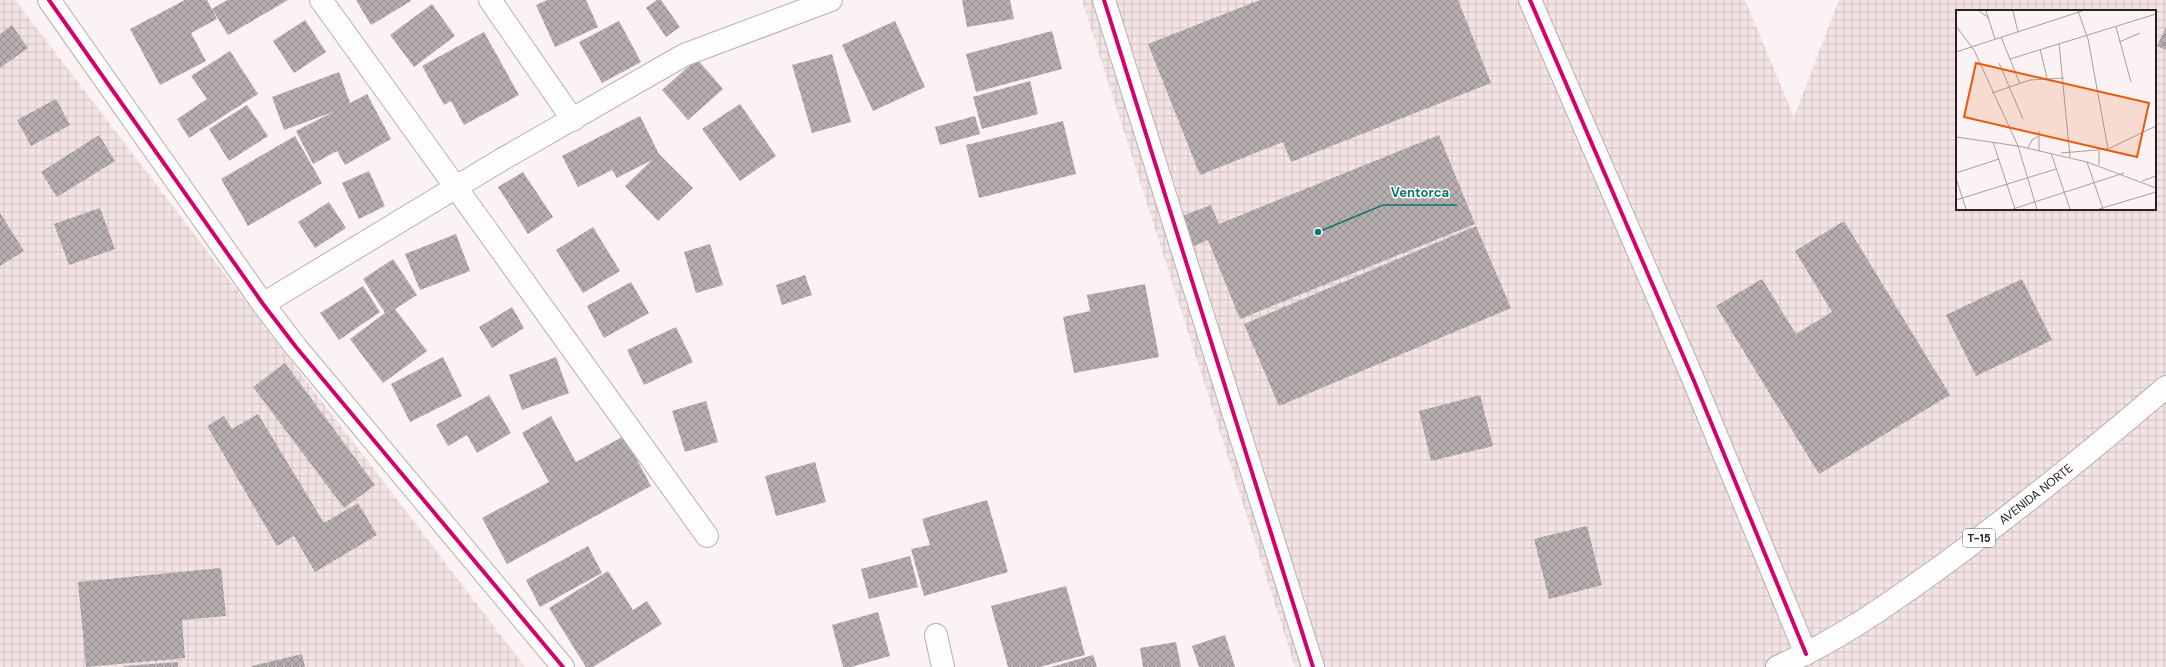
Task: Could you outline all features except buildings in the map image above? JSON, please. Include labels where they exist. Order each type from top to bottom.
[{"type":"main road","points":[[49,0],[263,304],[296,347],[563,667]]},
{"type":"main road","points":[[321,0],[707,536]]},
{"type":"main road","points":[[490,0],[573,120]]},
{"type":"main road","points":[[263,304],[456,188],[684,55],[831,0]]},
{"type":"main road","points":[[1104,0],[1313,667]]},
{"type":"main road","points":[[1530,0],[1694,381],[1806,654]]},
{"type":"main road","name":"AVENIDA NORTE","points":[[1777,667],[1806,654],[1883,608],[2002,522],[2107,438],[2166,387]]},
{"type":"main road","points":[[936,635],[943,667]]},
{"type":"shaded area","points":[[0,0],[15,0],[525,667],[0,667]]},
{"type":"shaded area","points":[[1082,0],[1745,0],[1794,117],[1839,0],[2166,0],[2166,667],[1295,667]]},
{"type":"cycle path","points":[[49,0],[263,304],[296,347],[563,667]]},
{"type":"cycle path","points":[[1104,0],[1313,667]]},
{"type":"cycle path","points":[[1530,0],[1694,381],[1806,654]]},
{"type":"place","name":"Ventorca","points":[[1318,232]]}]
